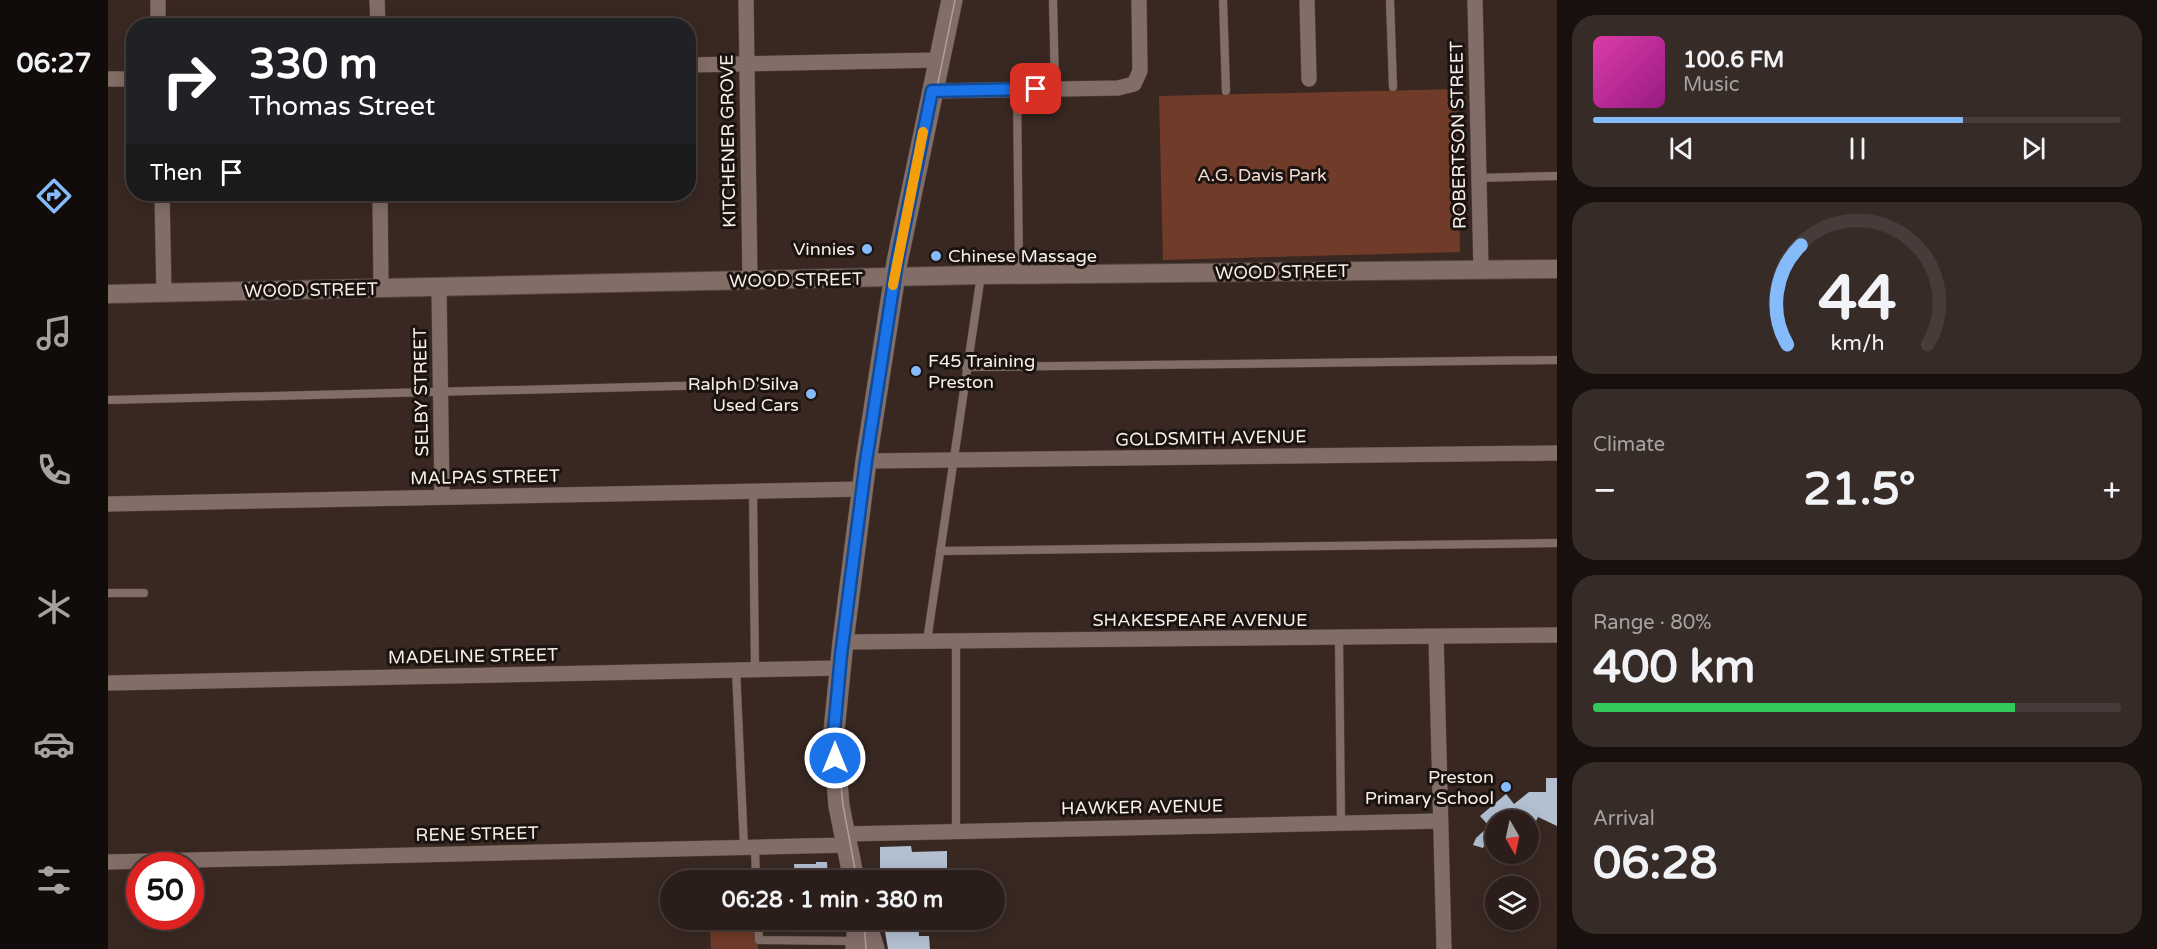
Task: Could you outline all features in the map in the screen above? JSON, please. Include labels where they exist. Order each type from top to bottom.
[{"type":"main road","points":[[852,870],[845,840],[835,758],[834,731],[840,668],[862,489],[894,277],[952,0]]},
{"type":"main road","points":[[860,930],[862,946]]},
{"type":"main road","points":[[862,946],[864,930]]},
{"type":"street","points":[[158,0],[158,18]]},
{"type":"street","points":[[377,0],[378,18]]},
{"type":"street","name":"KITCHENER GROVE","points":[[746,0],[750,281]]},
{"type":"street","points":[[932,91],[1118,87],[1134,84],[1140,71],[1139,0]]},
{"type":"street","points":[[1307,0],[1309,79]]},
{"type":"street","name":"ROBERTSON STREET","points":[[1475,0],[1481,270]]},
{"type":"street","points":[[696,64],[939,60]]},
{"type":"street","points":[[108,79],[126,79]]},
{"type":"street","points":[[162,201],[164,293]]},
{"type":"street","points":[[380,201],[381,288]]},
{"type":"street","name":"WOOD STREET","points":[[108,294],[981,275],[1557,269]]},
{"type":"street","name":"SELBY STREET","points":[[439,287],[442,497]]},
{"type":"street","name":"GOLDSMITH AVENUE","points":[[866,461],[1557,453]]},
{"type":"street","name":"MALPAS STREET","points":[[108,504],[862,489]]},
{"type":"street","name":"SHAKESPEARE AVENUE","points":[[843,642],[1557,635]]},
{"type":"street","points":[[1436,637],[1444,949]]},
{"type":"street","name":"MADELINE STREET","points":[[108,683],[840,668]]},
{"type":"street","name":"HAWKER AVENUE","points":[[845,840],[956,830],[1440,821]]},
{"type":"street","name":"RENE STREET","points":[[108,862],[750,847],[845,840]]},
{"type":"lane","points":[[1053,0],[1055,88]]},
{"type":"lane","points":[[1223,0],[1226,91]]},
{"type":"lane","points":[[1390,0],[1393,87]]},
{"type":"lane","points":[[1017,89],[1019,275]]},
{"type":"lane","points":[[1478,178],[1557,176]]},
{"type":"lane","points":[[927,641],[981,275]]},
{"type":"lane","points":[[966,367],[1557,360]]},
{"type":"lane","points":[[108,400],[759,384]]},
{"type":"lane","points":[[753,491],[755,669]]},
{"type":"lane","points":[[940,551],[1557,543]]},
{"type":"lane","points":[[108,593],[144,593]]},
{"type":"lane","points":[[1339,638],[1341,823]]},
{"type":"lane","points":[[956,641],[956,830]]},
{"type":"lane","points":[[736,669],[750,847],[754,870]]},
{"type":"lane","points":[[758,930],[759,940],[862,946]]},
{"type":"green space","name":"A.G. Davis Park","points":[[1457,89],[1460,252],[1163,260],[1159,96]]},
{"type":"green space","points":[[710,930],[758,930],[758,949],[711,949]]},
{"type":"building","points":[[1546,778],[1557,778],[1557,826],[1539,817],[1539,810],[1487,810],[1506,794],[1514,804],[1529,792],[1546,792]]},
{"type":"building","points":[[1485,812],[1485,822],[1480,816]]},
{"type":"building","points":[[1485,830],[1483,848],[1473,845],[1476,838]]},
{"type":"building","points":[[911,846],[912,852],[947,851],[947,868],[880,870],[880,847]]},
{"type":"building","points":[[816,862],[827,862],[827,870],[794,870],[794,864],[816,864]]},
{"type":"building","points":[[885,930],[919,930],[919,936],[929,936],[930,949],[888,949]]},
{"type":"tram line","points":[[855,870],[843,805],[838,757],[839,706],[846,642],[869,461],[898,277],[955,0]]},
{"type":"tram line","points":[[865,930],[866,949]]},
{"type":"slow traffic","points":[[893,285],[923,132]]},
{"type":"place","name":"Vinnies","points":[[867,249]]},
{"type":"place","name":"Chinese Massage","points":[[936,256]]},
{"type":"place","name":"F45 Training Preston","points":[[916,371]]},
{"type":"place","name":"Ralph D'Silva Used Cars","points":[[811,394]]},
{"type":"place","name":"Preston Primary School","points":[[1506,787]]},
{"type":"route","points":[[835,758],[834,731],[841,655],[866,461],[897,262],[932,91],[1036,89]]}]
